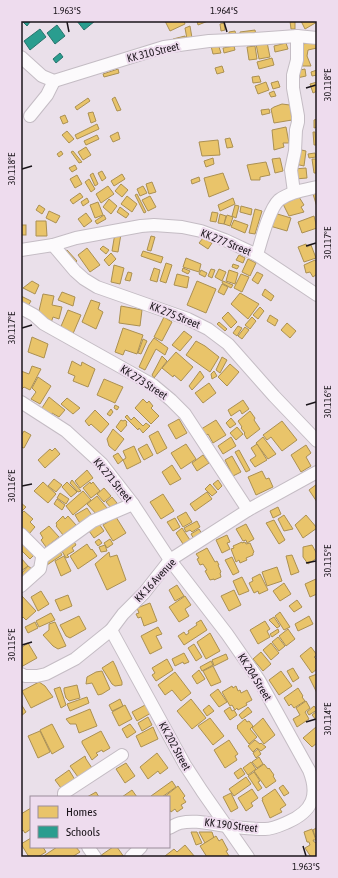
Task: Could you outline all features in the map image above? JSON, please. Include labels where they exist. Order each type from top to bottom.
[{"type":"street","name":"KK 310 Street","points":[[54,82],[164,47],[209,41],[297,36],[317,38]]},
{"type":"street","points":[[294,192],[291,170],[295,151],[298,122],[293,88],[293,75],[297,60],[297,36]]},
{"type":"street","points":[[21,57],[42,76],[54,82],[47,95],[30,116]]},
{"type":"street","points":[[257,255],[266,226],[274,207],[279,200],[294,192],[317,187]]},
{"type":"street","name":"KK 277 Street","points":[[21,250],[53,245],[76,238],[141,226],[154,225],[182,227],[201,230],[257,255],[317,295]]},
{"type":"street","name":"KK 275 Street","points":[[53,245],[74,271],[97,287],[188,319],[208,329],[228,344],[274,396],[317,441]]},
{"type":"street","name":"KK 273 Street","points":[[21,308],[34,315],[44,324],[153,385],[171,400],[185,414],[248,510]]},
{"type":"street","name":"KK 271 Street","points":[[21,402],[66,431],[102,464],[133,504],[170,560]]},
{"type":"street","name":"KK 16 Avenue","points":[[21,674],[25,676],[37,676],[46,674],[75,658],[111,630],[123,614],[144,593],[170,560],[248,510],[317,472]]},
{"type":"street","points":[[42,558],[93,521],[133,504]]},
{"type":"street","points":[[21,534],[42,555],[40,569],[21,586]]},
{"type":"street","name":"KK 204 Street","points":[[170,560],[227,634],[259,680],[309,770],[313,780],[313,802]]},
{"type":"street","name":"KK 202 Street","points":[[111,630],[185,765],[248,857]]},
{"type":"street","points":[[64,796],[64,793],[122,755]]},
{"type":"street","name":"KK 190 Street","points":[[170,828],[180,823],[197,821],[226,826],[266,829],[278,826],[296,818],[305,812],[313,802]]},
{"type":"street","points":[[89,848],[95,857]]},
{"type":"street","points":[[131,857],[140,848]]},
{"type":"building: Homes","points":[[165,21],[184,21],[185,24],[170,31]]},
{"type":"building: Homes","points":[[197,21],[208,21],[198,25]]},
{"type":"building: Homes","points":[[290,21],[295,21],[295,29],[291,29]]},
{"type":"building: Homes","points":[[301,21],[317,21],[317,22],[305,29]]},
{"type":"building: Homes","points":[[224,23],[225,30],[221,31],[220,24]]},
{"type":"building: Homes","points":[[190,26],[192,38],[187,39],[185,28]]},
{"type":"building: Homes","points":[[255,30],[256,35],[240,37],[240,32]]},
{"type":"building: Homes","points":[[235,31],[236,35],[229,35],[229,32]]},
{"type":"building: Homes","points":[[185,36],[186,40],[174,43],[173,39]]},
{"type":"building: Homes","points":[[267,42],[270,57],[259,59],[256,44]]},
{"type":"building: Homes","points":[[317,42],[317,48],[308,50],[307,56],[311,66],[296,66],[302,44]]},
{"type":"building: Homes","points":[[286,43],[288,49],[275,52],[274,46]]},
{"type":"building: Homes","points":[[218,44],[221,53],[213,54],[211,46]]},
{"type":"building: Homes","points":[[234,46],[235,50],[224,53],[223,48]]},
{"type":"building: Homes","points":[[255,46],[257,59],[249,60],[247,47]]},
{"type":"building: Homes","points":[[272,58],[274,65],[259,69],[257,62]]},
{"type":"building: Homes","points":[[222,66],[224,72],[217,74],[215,68]]},
{"type":"building: Homes","points":[[118,69],[119,73],[104,77],[103,74]]},
{"type":"building: Homes","points":[[305,69],[306,76],[297,78],[295,71]]},
{"type":"building: Homes","points":[[317,70],[317,75],[312,76],[311,72]]},
{"type":"building: Homes","points":[[259,76],[261,82],[253,83],[252,77]]},
{"type":"building: Homes","points":[[278,81],[280,87],[273,89],[271,83]]},
{"type":"building: Homes","points":[[266,82],[269,90],[258,94],[255,86]]},
{"type":"building: Homes","points":[[317,82],[317,91],[313,93],[310,84]]},
{"type":"building: Homes","points":[[274,91],[276,96],[271,97],[269,93]]},
{"type":"building: Homes","points":[[115,97],[121,110],[117,111],[112,99]]},
{"type":"building: Homes","points":[[88,98],[90,101],[77,110],[75,107]]},
{"type":"building: Homes","points":[[282,104],[290,105],[292,120],[274,123],[271,109]]},
{"type":"building: Homes","points":[[269,109],[270,113],[262,115],[261,110]]},
{"type":"building: Homes","points":[[93,112],[96,121],[91,123],[88,113]]},
{"type":"building: Homes","points":[[65,115],[68,122],[63,124],[60,117]]},
{"type":"building: Homes","points":[[317,119],[317,127],[314,128],[314,120]]},
{"type":"building: Homes","points":[[97,124],[99,129],[77,139],[75,135]]},
{"type":"building: Homes","points":[[286,127],[289,143],[283,143],[284,147],[274,150],[272,130]]},
{"type":"building: Homes","points":[[67,131],[74,139],[69,143],[62,135]]},
{"type":"building: Homes","points":[[118,132],[120,139],[113,142],[110,136]]},
{"type":"building: Homes","points":[[313,132],[315,132],[316,145],[314,145]]},
{"type":"building: Homes","points":[[97,135],[99,139],[86,145],[84,141]]},
{"type":"building: Homes","points":[[230,138],[233,147],[227,148],[225,139]]},
{"type":"building: Homes","points":[[218,140],[220,155],[202,156],[199,142]]},
{"type":"building: Homes","points":[[86,147],[91,155],[83,160],[78,152]]},
{"type":"building: Homes","points":[[297,149],[306,151],[304,166],[295,164]]},
{"type":"building: Homes","points":[[61,151],[63,154],[59,157],[57,154]]},
{"type":"building: Homes","points":[[73,151],[82,162],[79,163],[71,152]]},
{"type":"building: Homes","points":[[315,153],[316,157],[309,158],[308,154]]},
{"type":"building: Homes","points":[[213,158],[214,164],[206,167],[204,161]]},
{"type":"building: Homes","points":[[280,158],[283,171],[275,173],[272,159]]},
{"type":"building: Homes","points":[[312,159],[317,159],[317,173],[314,173]]},
{"type":"building: Homes","points":[[266,162],[270,175],[260,177],[260,180],[251,180],[247,165]]},
{"type":"building: Homes","points":[[75,165],[77,169],[72,172],[69,168]]},
{"type":"building: Homes","points":[[306,168],[307,178],[295,179],[294,169]]},
{"type":"building: Homes","points":[[102,171],[106,178],[102,181],[98,173]]},
{"type":"building: Homes","points":[[93,173],[98,184],[95,186],[90,175]]},
{"type":"building: Homes","points":[[223,173],[229,189],[209,197],[204,178]]},
{"type":"building: Homes","points":[[122,174],[125,179],[114,186],[111,181]]},
{"type":"building: Homes","points":[[77,175],[82,184],[75,188],[70,179]]},
{"type":"building: Homes","points":[[199,177],[200,181],[192,184],[191,180]]},
{"type":"building: Homes","points":[[89,179],[95,189],[91,192],[85,182]]},
{"type":"building: Homes","points":[[152,182],[156,192],[149,194],[146,184]]},
{"type":"building: Homes","points":[[121,184],[128,190],[122,197],[115,191]]},
{"type":"building: Homes","points":[[108,186],[114,194],[101,203],[96,194]]},
{"type":"building: Homes","points":[[143,186],[147,193],[140,196],[137,189]]},
{"type":"building: Homes","points":[[80,193],[83,197],[73,204],[70,200]]},
{"type":"building: Homes","points":[[317,193],[317,207],[313,194]]},
{"type":"building: Homes","points":[[137,194],[146,212],[144,213],[135,195]]},
{"type":"building: Homes","points":[[127,196],[137,204],[132,212],[121,204]]},
{"type":"building: Homes","points":[[150,196],[156,207],[148,211],[142,200]]},
{"type":"building: Homes","points":[[299,197],[304,205],[301,207],[304,212],[289,216],[283,204]]},
{"type":"building: Homes","points":[[87,198],[89,202],[83,206],[81,202]]},
{"type":"building: Homes","points":[[233,198],[235,204],[220,211],[218,205]]},
{"type":"building: Homes","points":[[109,199],[117,206],[111,214],[103,207]]},
{"type":"building: Homes","points":[[98,202],[103,215],[95,218],[90,205]]},
{"type":"building: Homes","points":[[39,205],[45,209],[42,214],[36,210]]},
{"type":"building: Homes","points":[[235,205],[239,206],[236,218],[232,216]]},
{"type":"building: Homes","points":[[241,206],[252,209],[251,215],[240,212]]},
{"type":"building: Homes","points":[[120,207],[129,214],[126,218],[117,212]]},
{"type":"building: Homes","points":[[255,209],[262,211],[255,234],[249,233]]},
{"type":"building: Homes","points":[[49,211],[60,216],[56,223],[46,218]]},
{"type":"building: Homes","points":[[212,212],[218,213],[216,222],[210,221]]},
{"type":"building: Homes","points":[[86,213],[92,221],[84,227],[78,219]]},
{"type":"building: Homes","points":[[274,213],[291,218],[287,231],[270,226]]},
{"type":"building: Homes","points":[[220,214],[226,216],[224,224],[218,223]]},
{"type":"building: Homes","points":[[104,215],[106,219],[97,224],[95,221]]},
{"type":"building: Homes","points":[[227,215],[233,217],[230,226],[224,224]]},
{"type":"building: Homes","points":[[314,216],[317,228],[302,233],[298,222]]},
{"type":"building: Homes","points":[[234,220],[248,225],[245,233],[231,227]]},
{"type":"building: Homes","points":[[36,221],[46,221],[47,236],[36,236]]},
{"type":"building: Homes","points":[[21,225],[26,225],[26,235],[21,235]]},
{"type":"building: Homes","points":[[115,233],[121,234],[118,252],[112,251]]},
{"type":"building: Homes","points":[[151,236],[155,237],[151,251],[147,250]]},
{"type":"building: Homes","points":[[203,238],[212,243],[208,249],[199,243]]},
{"type":"building: Homes","points":[[306,244],[307,247],[311,245],[316,258],[304,262],[298,247]]},
{"type":"building: Homes","points":[[103,246],[109,250],[106,254],[100,249]]},
{"type":"building: Homes","points":[[87,248],[100,265],[90,272],[78,255]]},
{"type":"building: Homes","points":[[67,250],[77,261],[74,264],[64,252]]},
{"type":"building: Homes","points":[[143,251],[163,257],[161,263],[141,256]]},
{"type":"building: Homes","points":[[111,253],[116,259],[109,266],[104,260]]},
{"type":"building: Homes","points":[[239,255],[245,258],[243,263],[236,260]]},
{"type":"building: Homes","points":[[186,258],[201,264],[199,272],[183,267]]},
{"type":"building: Homes","points":[[248,259],[256,263],[250,276],[242,272]]},
{"type":"building: Homes","points":[[315,260],[317,263],[317,274],[313,277],[310,272],[306,273],[304,265]]},
{"type":"building: Homes","points":[[166,263],[172,265],[166,283],[160,281]]},
{"type":"building: Homes","points":[[233,264],[239,266],[237,269],[232,267]]},
{"type":"building: Homes","points":[[114,265],[124,268],[120,284],[111,282]]},
{"type":"building: Homes","points":[[154,268],[160,270],[157,282],[150,280]]},
{"type":"building: Homes","points":[[183,268],[190,271],[188,274],[182,271]]},
{"type":"building: Homes","points":[[211,269],[215,270],[212,278],[208,276]]},
{"type":"building: Homes","points":[[219,269],[226,272],[222,281],[215,277]]},
{"type":"building: Homes","points":[[201,270],[207,273],[205,277],[199,274]]},
{"type":"building: Homes","points":[[229,270],[238,273],[235,284],[226,281]]},
{"type":"building: Homes","points":[[128,272],[132,273],[130,281],[125,280]]},
{"type":"building: Homes","points":[[257,272],[263,275],[258,284],[252,280]]},
{"type":"building: Homes","points":[[177,274],[189,277],[187,288],[174,285]]},
{"type":"building: Homes","points":[[241,274],[249,277],[242,292],[234,288]]},
{"type":"building: Homes","points":[[32,281],[39,285],[35,294],[23,288]]},
{"type":"building: Homes","points":[[197,281],[216,289],[206,313],[187,305]]},
{"type":"building: Homes","points":[[223,281],[233,285],[231,288],[222,283]]},
{"type":"building: Homes","points":[[222,284],[228,287],[224,295],[218,292]]},
{"type":"building: Homes","points":[[265,289],[274,296],[271,301],[262,295]]},
{"type":"building: Homes","points":[[62,292],[75,297],[73,306],[58,300]]},
{"type":"building: Homes","points":[[240,293],[259,304],[248,319],[231,304]]},
{"type":"building: Homes","points":[[43,294],[54,296],[52,305],[62,307],[59,319],[53,317],[51,323],[38,315]]},
{"type":"building: Homes","points":[[21,296],[31,301],[26,309],[21,306]]},
{"type":"building: Homes","points":[[91,300],[100,303],[98,309],[103,312],[96,329],[82,322]]},
{"type":"building: Homes","points":[[121,306],[142,310],[140,326],[119,323]]},
{"type":"building: Homes","points":[[260,307],[264,311],[258,319],[253,315]]},
{"type":"building: Homes","points":[[68,310],[81,315],[72,336],[59,331]]},
{"type":"building: Homes","points":[[228,312],[237,322],[231,328],[222,318]]},
{"type":"building: Homes","points":[[270,315],[278,320],[275,326],[267,321]]},
{"type":"building: Homes","points":[[164,317],[172,322],[162,341],[154,337]]},
{"type":"building: Homes","points":[[252,317],[256,321],[250,329],[245,325]]},
{"type":"building: Homes","points":[[219,322],[227,329],[225,331],[217,324]]},
{"type":"building: Homes","points":[[287,323],[296,331],[290,338],[281,330]]},
{"type":"building: Homes","points":[[238,326],[242,328],[237,336],[233,333]]},
{"type":"building: Homes","points":[[245,327],[249,330],[242,339],[238,336]]},
{"type":"building: Homes","points":[[123,328],[143,335],[137,354],[125,350],[123,355],[115,352]]},
{"type":"building: Homes","points":[[184,331],[192,337],[180,351],[172,345]]},
{"type":"building: Homes","points":[[32,337],[48,344],[44,358],[28,352]]},
{"type":"building: Homes","points":[[154,338],[168,348],[165,355],[156,349],[145,370],[139,367],[149,345]]},
{"type":"building: Homes","points":[[143,339],[147,341],[141,354],[138,353]]},
{"type":"building: Homes","points":[[196,341],[219,357],[210,372],[186,355]]},
{"type":"building: Homes","points":[[176,352],[193,367],[181,381],[174,375],[173,377],[162,368]]},
{"type":"building: Homes","points":[[162,356],[167,361],[154,378],[152,375]]},
{"type":"building: Homes","points":[[222,357],[227,360],[220,373],[216,370]]},
{"type":"building: Homes","points":[[72,361],[81,366],[82,362],[95,369],[88,387],[73,381],[75,376],[68,373]]},
{"type":"building: Homes","points":[[230,364],[239,372],[227,386],[218,377]]},
{"type":"building: Homes","points":[[32,366],[41,369],[30,390],[24,387],[21,390],[21,371],[29,374]]},
{"type":"building: Homes","points":[[200,371],[204,377],[192,390],[189,386]]},
{"type":"building: Homes","points":[[214,371],[217,376],[212,379],[211,374]]},
{"type":"building: Homes","points":[[38,377],[51,386],[40,404],[31,399],[36,392],[32,388]]},
{"type":"building: Homes","points":[[104,379],[123,387],[115,403],[97,395]]},
{"type":"building: Homes","points":[[209,383],[216,393],[203,403],[195,393]]},
{"type":"building: Homes","points":[[49,397],[65,410],[59,417],[52,413],[50,416],[42,408]]},
{"type":"building: Homes","points":[[67,398],[80,408],[73,414],[61,404]]},
{"type":"building: Homes","points":[[143,399],[147,403],[149,401],[153,406],[151,408],[159,416],[151,424],[135,408]]},
{"type":"building: Homes","points":[[243,400],[249,409],[242,414],[240,410],[231,416],[228,410]]},
{"type":"building: Homes","points":[[115,405],[119,407],[117,410],[114,408]]},
{"type":"building: Homes","points":[[111,409],[113,412],[110,416],[107,414]]},
{"type":"building: Homes","points":[[95,410],[109,424],[101,433],[91,424],[89,426],[85,421]]},
{"type":"building: Homes","points":[[250,411],[260,429],[247,439],[238,421]]},
{"type":"building: Homes","points":[[127,415],[131,420],[134,417],[143,426],[146,423],[150,426],[143,433],[125,417]]},
{"type":"building: Homes","points":[[231,418],[236,424],[230,428],[226,423]]},
{"type":"building: Homes","points":[[179,419],[187,433],[176,439],[168,425]]},
{"type":"building: Homes","points":[[121,420],[125,420],[127,425],[121,432],[116,427]]},
{"type":"building: Homes","points":[[216,420],[226,435],[213,443],[208,434],[203,438],[198,431]]},
{"type":"building: Homes","points":[[282,421],[297,440],[282,451],[271,437],[267,440],[263,435]]},
{"type":"building: Homes","points":[[237,427],[243,434],[236,440],[230,433]]},
{"type":"building: Homes","points":[[113,429],[124,439],[115,451],[109,446],[107,439]]},
{"type":"building: Homes","points":[[24,431],[31,435],[24,448],[21,447],[21,436]]},
{"type":"building: Homes","points":[[158,431],[167,448],[157,454],[149,436]]},
{"type":"building: Homes","points":[[231,437],[236,446],[223,454],[218,446]]},
{"type":"building: Homes","points":[[263,437],[276,454],[268,459],[256,443]]},
{"type":"building: Homes","points":[[147,444],[153,455],[144,460],[138,449]]},
{"type":"building: Homes","points":[[186,444],[196,459],[181,469],[171,453]]},
{"type":"building: Homes","points":[[257,444],[267,460],[255,467],[250,460],[256,456],[251,448]]},
{"type":"building: Homes","points":[[306,445],[311,453],[306,457],[311,466],[301,472],[291,455]]},
{"type":"building: Homes","points":[[134,446],[141,462],[127,469],[123,460],[126,458],[123,451]]},
{"type":"building: Homes","points":[[55,448],[60,454],[45,468],[38,460],[50,449],[52,451]]},
{"type":"building: Homes","points":[[239,450],[250,470],[246,472],[235,452]]},
{"type":"building: Homes","points":[[118,453],[123,460],[118,464],[113,456]]},
{"type":"building: Homes","points":[[203,455],[209,463],[197,471],[192,463]]},
{"type":"building: Homes","points":[[232,456],[241,472],[233,476],[225,460]]},
{"type":"building: Homes","points":[[172,465],[181,479],[170,485],[162,472]]},
{"type":"building: Homes","points":[[87,470],[93,478],[80,488],[75,481]]},
{"type":"building: Homes","points":[[262,471],[266,479],[269,478],[273,487],[256,495],[248,477]]},
{"type":"building: Homes","points":[[54,479],[62,485],[56,492],[48,486]]},
{"type":"building: Homes","points":[[72,480],[81,491],[78,492],[70,483]]},
{"type":"building: Homes","points":[[218,480],[222,486],[218,490],[213,484]]},
{"type":"building: Homes","points":[[43,482],[56,494],[48,503],[34,491]]},
{"type":"building: Homes","points":[[67,482],[77,492],[71,497],[62,487]]},
{"type":"building: Homes","points":[[90,482],[91,484],[93,482],[100,491],[91,498],[83,488]]},
{"type":"building: Homes","points":[[210,484],[217,492],[212,496],[205,489]]},
{"type":"building: Homes","points":[[317,484],[317,502],[309,490]]},
{"type":"building: Homes","points":[[104,488],[111,496],[104,502],[97,494]]},
{"type":"building: Homes","points":[[83,491],[91,500],[73,515],[66,506]]},
{"type":"building: Homes","points":[[207,492],[212,499],[195,511],[190,504]]},
{"type":"building: Homes","points":[[60,493],[69,499],[66,504],[57,498]]},
{"type":"building: Homes","points":[[163,494],[174,511],[161,519],[150,502]]},
{"type":"building: Homes","points":[[97,496],[107,508],[98,516],[87,504]]},
{"type":"building: Homes","points":[[112,497],[117,503],[111,508],[106,502]]},
{"type":"building: Homes","points":[[57,499],[65,505],[62,510],[54,504]]},
{"type":"building: Homes","points":[[21,503],[26,507],[21,512]]},
{"type":"building: Homes","points":[[278,507],[281,514],[273,518],[270,511]]},
{"type":"building: Homes","points":[[87,508],[93,517],[81,525],[75,515]]},
{"type":"building: Homes","points":[[24,511],[33,519],[30,522],[35,527],[29,534],[21,528],[21,514]]},
{"type":"building: Homes","points":[[186,512],[192,522],[183,527],[177,517]]},
{"type":"building: Homes","points":[[284,515],[293,529],[284,531],[278,519]]},
{"type":"building: Homes","points":[[306,515],[317,528],[303,538],[295,525]]},
{"type":"building: Homes","points":[[63,516],[65,519],[68,516],[76,525],[63,535],[56,526],[56,523]]},
{"type":"building: Homes","points":[[116,517],[126,533],[113,541],[103,525]]},
{"type":"building: Homes","points":[[175,518],[180,527],[173,531],[167,522]]},
{"type":"building: Homes","points":[[274,520],[285,540],[279,544],[266,523]]},
{"type":"building: Homes","points":[[197,521],[200,527],[192,532],[190,530],[186,532],[184,528]]},
{"type":"building: Homes","points":[[99,524],[104,531],[94,538],[89,531]]},
{"type":"building: Homes","points":[[246,524],[254,539],[247,543],[246,540],[243,541],[236,529]]},
{"type":"building: Homes","points":[[49,526],[59,537],[46,547],[41,540],[43,538],[40,533]]},
{"type":"building: Homes","points":[[182,528],[190,540],[183,544],[176,533]]},
{"type":"building: Homes","points":[[199,529],[202,534],[194,539],[191,534]]},
{"type":"building: Homes","points":[[227,535],[230,542],[227,543],[230,549],[222,553],[216,540]]},
{"type":"building: Homes","points":[[72,538],[76,545],[72,548],[74,551],[67,555],[69,557],[66,558],[59,546]]},
{"type":"building: Homes","points":[[21,539],[36,553],[30,559],[21,550]]},
{"type":"building: Homes","points":[[99,539],[102,543],[98,546],[95,542]]},
{"type":"building: Homes","points":[[110,539],[113,544],[107,548],[104,543]]},
{"type":"building: Homes","points":[[245,542],[246,544],[250,543],[254,552],[253,555],[246,558],[247,560],[240,563],[239,560],[236,562],[231,549],[234,548],[233,546]]},
{"type":"building: Homes","points":[[87,544],[97,556],[78,569],[70,556]]},
{"type":"building: Homes","points":[[105,545],[107,551],[101,552],[99,547]]},
{"type":"building: Homes","points":[[312,545],[317,554],[317,558],[308,564],[303,557],[303,547]]},
{"type":"building: Homes","points":[[58,548],[62,555],[44,567],[43,559]]},
{"type":"building: Homes","points":[[207,548],[215,562],[217,561],[221,572],[221,577],[214,580],[210,580],[205,571],[207,570],[203,564],[200,565],[197,559],[199,558],[196,554]]},
{"type":"building: Homes","points":[[109,552],[110,557],[117,555],[126,580],[107,590],[95,564]]},
{"type":"building: Homes","points":[[292,555],[299,572],[291,575],[286,556]]},
{"type":"building: Homes","points":[[64,556],[71,571],[61,576],[55,561]]},
{"type":"building: Homes","points":[[232,557],[239,572],[233,575],[225,560]]},
{"type":"building: Homes","points":[[21,558],[28,566],[21,571]]},
{"type":"building: Homes","points":[[28,566],[32,569],[21,580],[21,574]]},
{"type":"building: Homes","points":[[277,567],[282,581],[267,586],[262,572]]},
{"type":"building: Homes","points":[[260,574],[268,590],[259,594],[258,591],[254,593],[249,583],[253,581],[252,578]]},
{"type":"building: Homes","points":[[242,577],[249,591],[239,595],[233,581]]},
{"type":"building: Homes","points":[[316,579],[317,594],[310,597],[305,584]]},
{"type":"building: Homes","points":[[284,583],[291,594],[280,601],[273,591]]},
{"type":"building: Homes","points":[[177,585],[184,596],[175,601],[169,590]]},
{"type":"building: Homes","points":[[234,590],[241,605],[229,611],[221,596]]},
{"type":"building: Homes","points":[[41,591],[49,604],[38,611],[31,597]]},
{"type":"building: Homes","points":[[68,595],[72,606],[60,611],[55,600]]},
{"type":"building: Homes","points":[[22,596],[36,611],[26,620],[23,617],[21,619]]},
{"type":"building: Homes","points":[[185,596],[191,605],[185,609],[189,616],[179,622],[169,607]]},
{"type":"building: Homes","points":[[297,600],[302,607],[294,612],[289,606]]},
{"type":"building: Homes","points":[[150,603],[157,621],[144,626],[141,617],[138,618],[136,614],[139,613],[137,608]]},
{"type":"building: Homes","points":[[280,612],[290,627],[284,630],[275,616]]},
{"type":"building: Homes","points":[[51,613],[55,620],[39,627],[36,621]]},
{"type":"building: Homes","points":[[79,616],[86,629],[70,638],[66,636],[60,625]]},
{"type":"building: Homes","points":[[309,616],[313,624],[298,631],[295,624]]},
{"type":"building: Homes","points":[[274,617],[280,626],[277,628],[269,620]]},
{"type":"building: Homes","points":[[201,620],[207,630],[184,645],[178,636],[184,632],[186,635],[189,633],[188,631],[197,625],[196,623]]},
{"type":"building: Homes","points":[[265,621],[270,629],[267,631],[270,637],[258,644],[250,630]]},
{"type":"building: Homes","points":[[35,622],[38,628],[28,633],[25,627]]},
{"type":"building: Homes","points":[[55,622],[66,646],[58,649],[53,646],[43,635],[49,630],[49,624]]},
{"type":"building: Homes","points":[[158,627],[162,634],[156,636],[162,648],[150,654],[141,636]]},
{"type":"building: Homes","points":[[278,629],[279,632],[272,637],[270,634]]},
{"type":"building: Homes","points":[[288,629],[295,639],[286,646],[279,636]]},
{"type":"building: Homes","points":[[210,633],[220,651],[206,659],[197,642]]},
{"type":"building: Homes","points":[[278,637],[285,646],[279,651],[272,642]]},
{"type":"building: Homes","points":[[28,643],[37,658],[21,667],[21,648]]},
{"type":"building: Homes","points":[[271,643],[279,653],[271,660],[263,650]]},
{"type":"building: Homes","points":[[194,644],[202,657],[196,661],[188,648]]},
{"type":"building: Homes","points":[[311,647],[317,655],[314,657],[317,660],[317,669],[312,673],[300,656]]},
{"type":"building: Homes","points":[[261,652],[271,664],[263,671],[253,659]]},
{"type":"building: Homes","points":[[184,653],[189,662],[184,664],[183,662],[175,666],[172,659]]},
{"type":"building: Homes","points":[[226,654],[228,659],[214,666],[212,660]]},
{"type":"building: Homes","points":[[167,659],[173,670],[156,681],[152,675],[155,673],[152,668]]},
{"type":"building: Homes","points":[[113,661],[122,685],[115,686],[112,684],[102,668]]},
{"type":"building: Homes","points":[[211,661],[213,665],[202,671],[200,667]]},
{"type":"building: Homes","points":[[213,666],[221,682],[211,686],[203,671]]},
{"type":"building: Homes","points":[[293,668],[299,678],[293,682],[287,671]]},
{"type":"building: Homes","points":[[199,670],[205,679],[197,684],[192,676]]},
{"type":"building: Homes","points":[[102,671],[110,689],[98,695],[92,683],[86,684],[87,677],[96,672]]},
{"type":"building: Homes","points":[[281,671],[292,686],[279,695],[269,680]]},
{"type":"building: Homes","points":[[175,672],[191,693],[181,701],[172,690],[165,695],[158,685]]},
{"type":"building: Homes","points":[[317,674],[317,693],[309,677]]},
{"type":"building: Homes","points":[[39,682],[45,686],[53,697],[31,708],[22,691]]},
{"type":"building: Homes","points":[[77,685],[80,698],[69,701],[66,698],[64,688]]},
{"type":"building: Homes","points":[[232,686],[233,688],[236,686],[238,691],[240,690],[241,693],[247,690],[252,700],[238,710],[237,708],[235,710],[232,705],[230,706],[222,692]]},
{"type":"building: Homes","points":[[60,687],[66,705],[61,708],[54,689]]},
{"type":"building: Homes","points":[[298,688],[305,701],[294,708],[291,704],[289,706],[284,698]]},
{"type":"building: Homes","points":[[218,689],[227,702],[219,707],[210,695]]},
{"type":"building: Homes","points":[[87,697],[89,703],[70,711],[67,704]]},
{"type":"building: Homes","points":[[120,699],[123,706],[112,711],[109,705]]},
{"type":"building: Homes","points":[[191,699],[206,718],[192,729],[177,711]]},
{"type":"building: Homes","points":[[306,701],[310,708],[305,712],[309,719],[297,727],[293,719],[300,715],[296,708]]},
{"type":"building: Homes","points":[[21,704],[26,712],[21,716]]},
{"type":"building: Homes","points":[[147,704],[151,713],[137,721],[132,712]]},
{"type":"building: Homes","points":[[125,705],[132,719],[119,726],[112,712]]},
{"type":"building: Homes","points":[[209,705],[214,711],[207,716],[203,710]]},
{"type":"building: Homes","points":[[314,706],[317,710],[309,715],[307,712]]},
{"type":"building: Homes","points":[[230,707],[237,715],[230,720],[224,711]]},
{"type":"building: Homes","points":[[248,707],[252,712],[242,719],[239,715]]},
{"type":"building: Homes","points":[[90,709],[97,726],[79,733],[76,724],[70,724],[66,719]]},
{"type":"building: Homes","points":[[317,711],[317,721],[312,715]]},
{"type":"building: Homes","points":[[148,717],[152,725],[142,731],[138,723]]},
{"type":"building: Homes","points":[[210,718],[224,736],[213,745],[198,726]]},
{"type":"building: Homes","points":[[263,718],[275,735],[264,744],[252,728]]},
{"type":"building: Homes","points":[[245,719],[253,726],[250,729],[257,737],[249,744],[237,728],[237,726]]},
{"type":"building: Homes","points":[[52,724],[64,747],[52,754],[40,730]]},
{"type":"building: Homes","points":[[130,724],[136,732],[127,738],[122,729]]},
{"type":"building: Homes","points":[[153,727],[158,739],[141,747],[136,736]]},
{"type":"building: Homes","points":[[316,727],[317,743],[312,747],[303,738]]},
{"type":"building: Homes","points":[[40,731],[50,752],[38,758],[28,736]]},
{"type":"building: Homes","points":[[101,731],[110,748],[103,752],[102,750],[96,753],[98,755],[92,760],[82,741]]},
{"type":"building: Homes","points":[[229,740],[238,754],[235,756],[237,760],[225,768],[214,750]]},
{"type":"building: Homes","points":[[255,740],[266,747],[261,751],[257,748],[253,752],[248,746]]},
{"type":"building: Homes","points":[[258,749],[261,754],[256,758],[253,753]]},
{"type":"building: Homes","points":[[157,753],[168,768],[160,774],[158,771],[148,779],[140,767]]},
{"type":"building: Homes","points":[[85,756],[92,768],[78,777],[70,766]]},
{"type":"building: Homes","points":[[259,757],[263,764],[257,768],[252,762]]},
{"type":"building: Homes","points":[[251,762],[256,769],[248,775],[243,768]]},
{"type":"building: Homes","points":[[126,763],[135,776],[125,783],[116,769]]},
{"type":"building: Homes","points":[[264,764],[274,775],[273,776],[276,781],[266,788],[254,771]]},
{"type":"building: Homes","points":[[241,768],[245,774],[238,779],[234,773]]},
{"type":"building: Homes","points":[[69,770],[77,783],[64,792],[55,780]]},
{"type":"building: Homes","points":[[254,772],[260,781],[258,782],[262,788],[258,791],[248,776]]},
{"type":"building: Homes","points":[[246,777],[251,784],[234,796],[229,789]]},
{"type":"building: Homes","points":[[172,781],[176,787],[163,796],[151,796]]},
{"type":"building: Homes","points":[[283,785],[289,793],[284,796],[279,788]]},
{"type":"building: Homes","points":[[178,786],[185,796],[183,798],[186,802],[181,805],[183,808],[177,812],[175,809],[171,812],[170,796],[165,796]]},
{"type":"building: Homes","points":[[252,789],[258,798],[251,803],[253,806],[246,811],[238,798]]},
{"type":"building: Homes","points":[[275,789],[286,805],[280,809],[282,812],[270,818],[262,798]]},
{"type":"building: Homes","points":[[132,790],[136,796],[123,796]]},
{"type":"building: Homes","points":[[96,792],[98,796],[89,796]]},
{"type":"building: Homes","points":[[231,793],[238,808],[231,812],[223,797]]},
{"type":"building: Homes","points":[[30,809],[30,830],[25,833],[23,830],[21,832],[21,814]]},
{"type":"building: Homes","points":[[316,828],[317,836],[315,837],[313,830]]},
{"type":"building: Homes","points":[[312,829],[316,840],[313,840],[317,844],[316,857],[311,857],[305,848],[310,845],[309,842],[307,842],[304,832]]},
{"type":"building: Homes","points":[[191,832],[197,832],[202,843],[196,845]]},
{"type":"building: Homes","points":[[199,832],[212,832],[214,838],[205,843]]},
{"type":"building: Homes","points":[[216,836],[219,841],[222,839],[228,850],[226,851],[229,856],[228,857],[207,857],[200,846]]},
{"type":"building: Homes","points":[[30,839],[30,848],[44,848],[46,852],[38,857],[29,857],[21,844]]},
{"type":"building: Homes","points":[[185,845],[195,857],[165,856],[174,849],[177,852]]},
{"type":"building: Homes","points":[[56,848],[77,848],[80,852],[72,857],[42,857]]},
{"type":"building: Homes","points":[[112,848],[118,848],[124,857],[100,857]]},
{"type":"building: Schools","points":[[22,21],[29,21],[30,22],[27,26]]},
{"type":"building: Schools","points":[[77,21],[95,21],[84,30]]},
{"type":"building: Schools","points":[[57,25],[65,36],[55,44],[47,33]]},
{"type":"building: Schools","points":[[40,29],[46,37],[30,50],[24,41]]},
{"type":"building: Schools","points":[[60,53],[63,57],[56,63],[53,59]]}]
